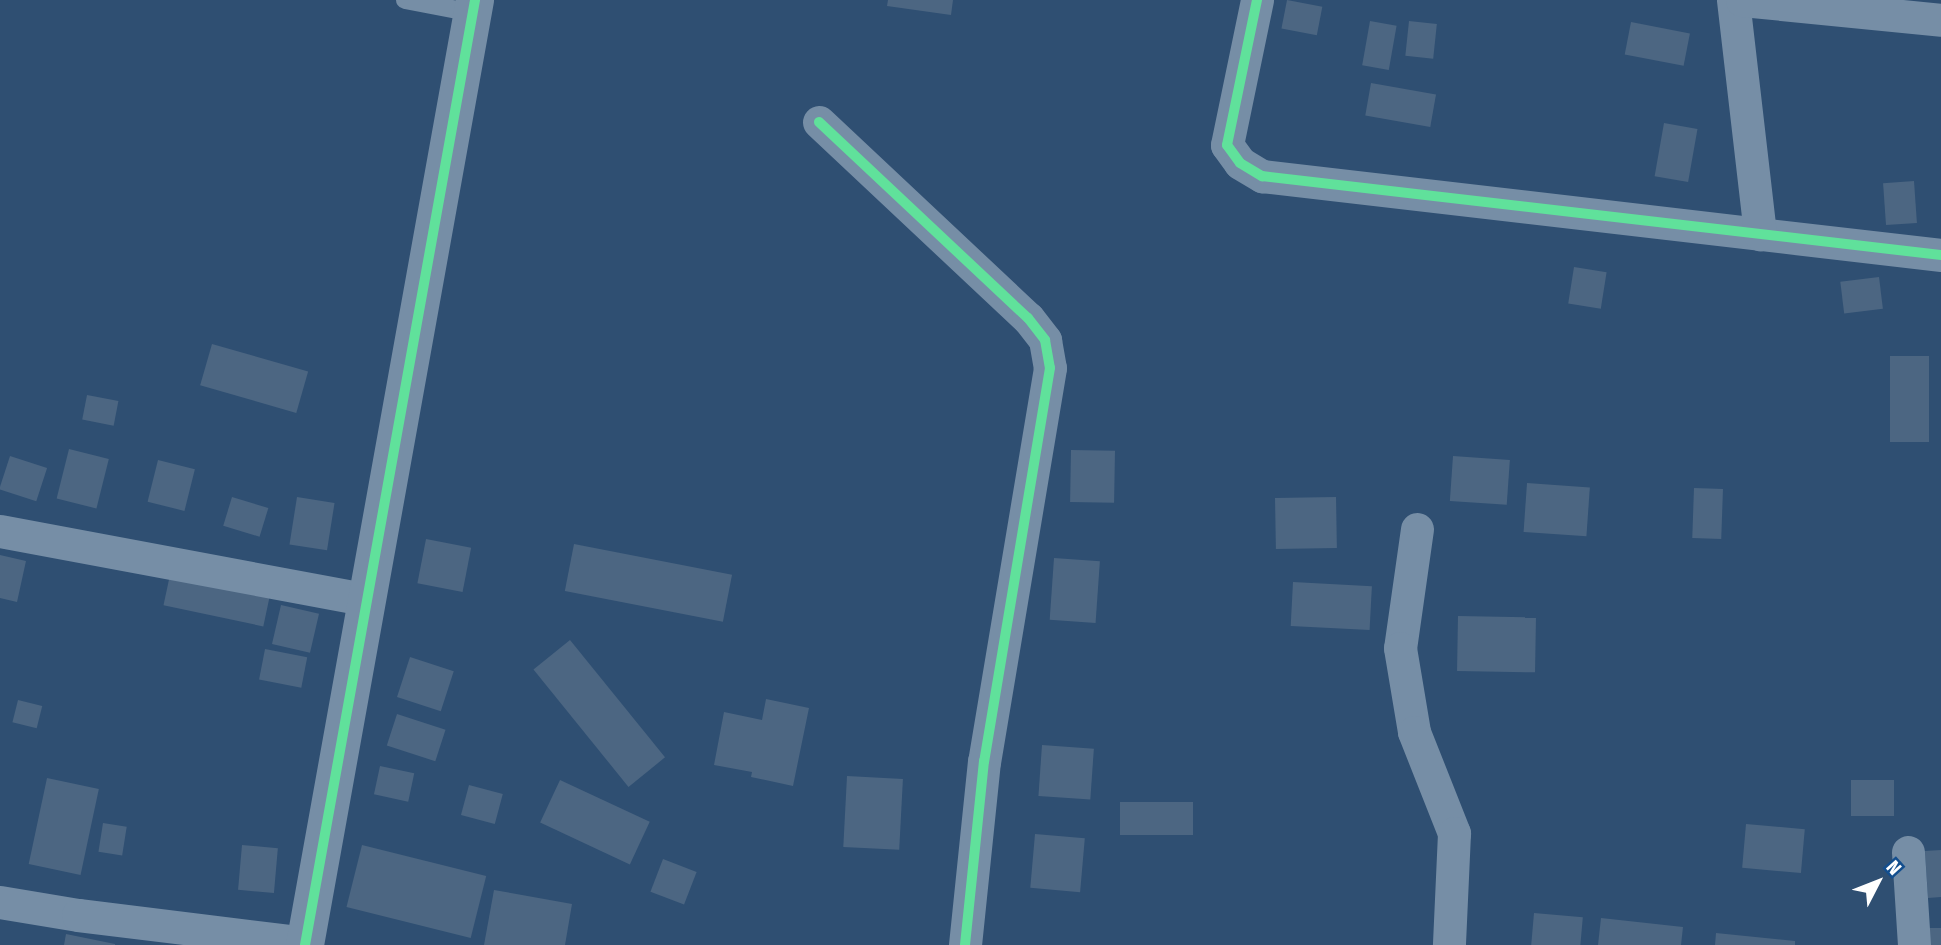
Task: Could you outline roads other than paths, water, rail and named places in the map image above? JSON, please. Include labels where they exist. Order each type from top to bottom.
[{"type":"street","points":[[1257,0],[1227,145],[1240,163],[1262,176],[1941,254]]},
{"type":"street","points":[[1734,0],[1760,234]]},
{"type":"street","points":[[1742,0],[1941,20]]},
{"type":"street","points":[[0,902],[78,915],[305,944],[474,7]]},
{"type":"street","points":[[819,122],[1028,318],[1045,340],[1049,368],[984,761],[964,945]]},
{"type":"street","points":[[1417,530],[1400,648],[1414,732],[1454,833],[1449,945]]},
{"type":"street","points":[[0,531],[368,600]]},
{"type":"street","points":[[1909,852],[1914,945]]},
{"type":"lane","points":[[405,0],[474,7]]}]
